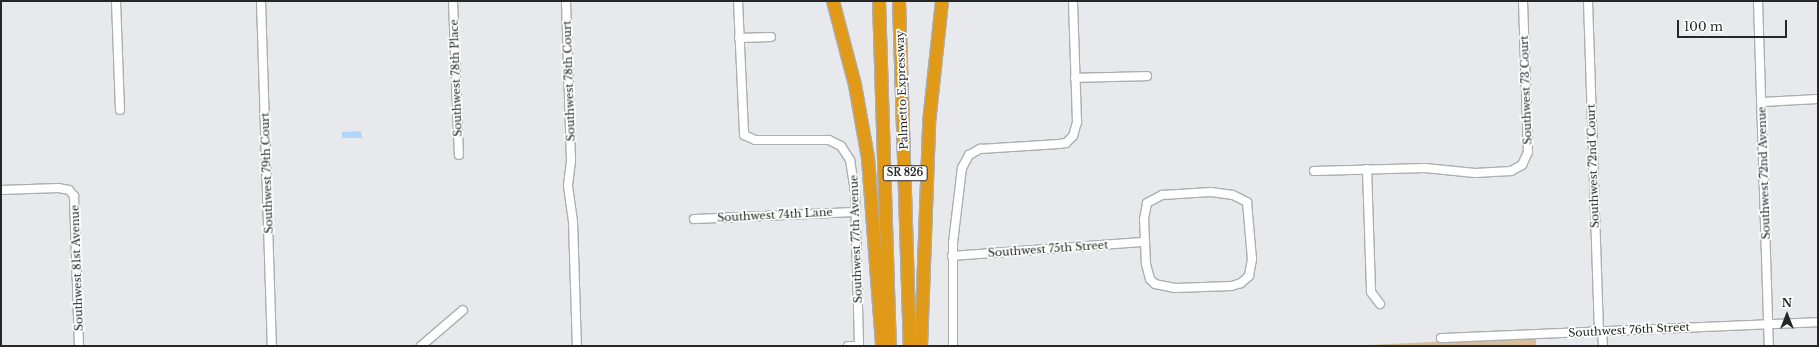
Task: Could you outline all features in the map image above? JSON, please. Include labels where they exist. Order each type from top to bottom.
[{"type":"highway","points":[[833,1],[853,78],[868,158],[882,346]]},
{"type":"highway","name":"Palmetto Expressway","points":[[879,1],[890,346]]},
{"type":"highway","name":"Palmetto Expressway","points":[[899,1],[910,346]]},
{"type":"highway","points":[[921,346],[929,123],[942,1]]},
{"type":"street","points":[[116,1],[120,110]]},
{"type":"street","name":"Southwest 79th Court","points":[[261,1],[272,346]]},
{"type":"street","name":"Southwest 78th Place","points":[[454,1],[459,155]]},
{"type":"street","name":"Southwest 78th Court","points":[[566,1],[571,161],[576,207],[573,222],[577,346]]},
{"type":"street","points":[[738,1],[739,38],[771,37]]},
{"type":"street","points":[[953,346],[952,256],[960,178],[969,155],[988,147],[1066,142],[1076,130],[1073,1]]},
{"type":"street","name":"Southwest 73 Court","points":[[1314,171],[1425,168],[1475,173],[1511,171],[1522,165],[1528,152],[1523,1]]},
{"type":"street","name":"Southwest 72nd Court","points":[[1588,1],[1600,331],[1603,346]]},
{"type":"street","name":"Southwest 72nd Avenue","points":[[1758,1],[1769,346]]},
{"type":"street","name":"Southwest 77th Avenue","points":[[739,38],[742,125],[746,137],[755,140],[817,138],[831,140],[843,148],[851,163],[856,212],[859,346]]},
{"type":"street","points":[[1075,78],[1147,76]]},
{"type":"street","points":[[1762,102],[1818,99]]},
{"type":"street","points":[[1367,169],[1371,292],[1380,304]]},
{"type":"street","name":"Southwest 81st Avenue","points":[[1,190],[58,188],[71,191],[75,205],[80,346]]},
{"type":"street","points":[[1216,192],[1242,198],[1247,202],[1250,215],[1252,259],[1249,276],[1241,283],[1232,286],[1175,288],[1157,286],[1148,276],[1144,242],[1144,209],[1154,197],[1166,194],[1216,192]]},
{"type":"street","name":"Southwest 74th Lane","points":[[694,219],[856,212]]},
{"type":"street","name":"Southwest 75th Street","points":[[952,256],[1144,242]]},
{"type":"street","points":[[421,346],[463,310]]},
{"type":"street","name":"Southwest 76th Street","points":[[1441,338],[1818,322]]},
{"type":"street","points":[[848,346],[859,346]]},
{"type":"shaded area","points":[[1536,337],[1536,346],[1348,346]]},
{"type":"water","points":[[361,131],[362,138],[342,138],[342,132]]}]
